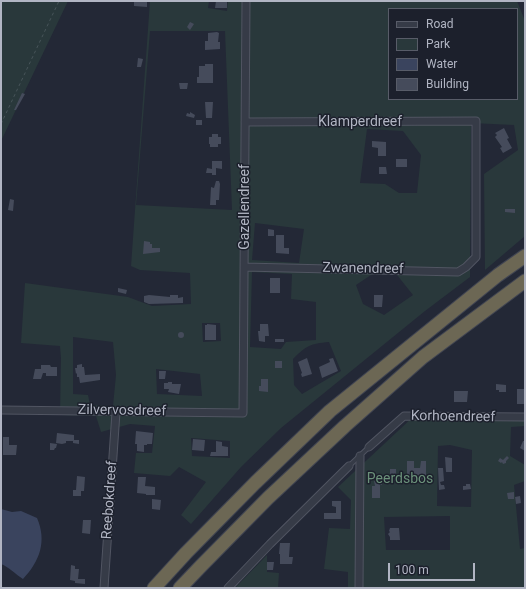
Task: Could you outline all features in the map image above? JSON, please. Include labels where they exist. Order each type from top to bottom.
[{"type":"highway","points":[[154,588],[186,552],[255,483],[330,412],[498,275],[525,256]]},
{"type":"highway","points":[[180,588],[268,498],[345,426],[423,357],[525,281]]},
{"type":"street","name":"Gazellendreef","points":[[243,413],[246,1]]},
{"type":"street","name":"Klamperdreef","points":[[245,122],[476,121],[476,257]]},
{"type":"street","name":"Zwanendreef","points":[[244,267],[458,272],[466,267],[476,257]]},
{"type":"street","name":"Zilvervosdreef","points":[[1,410],[243,413]]},
{"type":"street","name":"Reebokdreef","points":[[104,588],[116,412]]},
{"type":"street","name":"Korhoendreef","points":[[369,447],[404,416],[525,418]]},
{"type":"street","points":[[359,588],[360,456]]},
{"type":"street","points":[[228,588],[349,466]]},
{"type":"lane","points":[[349,466],[369,447]]},
{"type":"path","points":[[1,124],[59,1]]},
{"type":"green space","points":[[1,1],[68,1],[1,141]]},
{"type":"green space","points":[[150,1],[209,1],[208,8],[227,11],[228,1],[517,1],[525,21],[525,236],[485,270],[484,174],[518,150],[514,125],[471,123],[470,277],[425,311],[281,428],[241,467],[191,524],[181,515],[206,482],[179,467],[170,476],[134,473],[136,453],[152,453],[155,426],[130,424],[101,432],[96,416],[60,415],[60,346],[21,343],[25,283],[128,297],[152,306],[191,304],[190,273],[140,270],[131,266]],"holes":[[[150,31],[225,31],[232,210],[136,205]],[[367,129],[403,131],[421,155],[417,193],[399,193],[385,184],[360,183]],[[255,223],[304,229],[299,263],[252,260]],[[252,272],[292,274],[291,299],[316,302],[316,340],[286,342],[281,349],[250,347]],[[374,273],[397,275],[413,295],[384,315],[363,304],[356,285]],[[202,323],[220,323],[221,341],[203,342]],[[73,337],[113,342],[116,375],[113,406],[90,405],[88,395],[73,394]],[[329,342],[341,371],[302,394],[294,385],[293,359],[309,346]],[[156,369],[200,374],[202,396],[157,394]],[[191,438],[230,441],[230,458],[192,456]]]},
{"type":"green space","name":"Peerdsbos","points":[[414,416],[525,417],[525,426],[511,427],[510,456],[525,465],[525,481],[514,485],[520,549],[525,548],[525,588],[348,588],[348,572],[324,569],[329,528],[350,529],[351,500],[338,487]],"holes":[[[450,445],[472,450],[471,507],[437,506],[438,446]],[[450,516],[450,550],[386,550],[384,517]]]},
{"type":"green space","points":[[267,555],[267,572],[279,573],[278,588],[235,588]]},
{"type":"water","points":[[1,509],[12,512],[21,511],[37,518],[40,526],[41,543],[38,558],[23,579],[1,564]]},
{"type":"building","points":[[134,1],[147,1],[147,7],[134,6]]},
{"type":"building","points":[[216,1],[227,2],[227,8],[215,8]]},
{"type":"building","points":[[190,22],[194,24],[190,30],[187,27]]},
{"type":"building","points":[[208,33],[219,33],[218,42],[220,42],[220,49],[205,50],[205,41],[208,41]]},
{"type":"building","points":[[138,58],[143,59],[141,67],[137,67]]},
{"type":"building","points":[[205,64],[213,64],[213,83],[197,83],[197,77],[199,77],[199,66],[205,66]]},
{"type":"building","points":[[179,83],[188,83],[187,89],[180,89]]},
{"type":"building","points":[[22,93],[25,94],[16,110],[14,110]]},
{"type":"building","points":[[205,102],[213,102],[212,118],[206,118]]},
{"type":"building","points":[[190,112],[195,115],[194,118],[186,116],[187,113],[190,114]]},
{"type":"building","points":[[196,120],[202,120],[202,125],[196,125]]},
{"type":"building","points":[[504,128],[509,138],[507,139],[512,148],[503,153],[500,148],[502,147],[495,137],[497,135],[495,133]]},
{"type":"building","points":[[212,134],[218,134],[218,137],[221,137],[221,144],[218,144],[218,147],[210,147],[209,137],[212,137]]},
{"type":"building","points":[[372,141],[386,142],[386,156],[378,156],[378,148],[372,147]]},
{"type":"building","points":[[396,159],[407,159],[407,167],[396,167]]},
{"type":"building","points":[[212,161],[222,161],[222,169],[216,168],[216,175],[206,173],[207,168],[212,169]]},
{"type":"building","points":[[379,167],[386,167],[387,174],[379,174]]},
{"type":"building","points":[[216,181],[219,181],[220,184],[219,200],[216,200],[216,205],[210,205],[211,187],[214,188]]},
{"type":"building","points":[[10,199],[14,200],[13,211],[8,210]]},
{"type":"building","points":[[505,209],[515,209],[515,213],[505,212]]},
{"type":"building","points":[[268,229],[274,230],[274,236],[268,236]]},
{"type":"building","points":[[276,235],[284,235],[284,248],[289,248],[289,254],[276,253]]},
{"type":"building","points":[[144,241],[150,242],[150,244],[152,244],[152,248],[160,248],[160,252],[143,254]]},
{"type":"building","points":[[270,278],[280,278],[280,293],[270,293]]},
{"type":"building","points":[[118,288],[127,290],[126,294],[118,292]]},
{"type":"building","points":[[170,295],[178,295],[178,298],[183,297],[183,303],[149,304],[144,302],[144,296],[170,297]]},
{"type":"building","points":[[374,295],[383,295],[382,307],[374,307]]},
{"type":"building","points":[[260,324],[268,324],[269,336],[265,336],[265,342],[259,341],[258,331],[260,331]]},
{"type":"building","points":[[205,325],[216,325],[216,340],[205,340]]},
{"type":"building","points":[[181,332],[184,335],[181,338],[178,335]]},
{"type":"building","points":[[275,339],[284,339],[284,342],[275,342]]},
{"type":"building","points":[[307,358],[312,374],[302,377],[298,362]]},
{"type":"building","points":[[333,358],[338,371],[322,378],[319,367],[330,362],[329,359]]},
{"type":"building","points":[[275,361],[282,361],[282,368],[275,368]]},
{"type":"building","points":[[82,364],[85,375],[100,374],[100,380],[80,383],[75,368],[77,368],[77,365]]},
{"type":"building","points":[[41,365],[57,367],[57,376],[46,376],[46,373],[43,373],[41,379],[33,379],[35,369],[41,369]]},
{"type":"building","points":[[159,371],[166,371],[165,379],[159,379]]},
{"type":"building","points":[[261,379],[268,379],[268,392],[259,391]]},
{"type":"building","points":[[172,382],[172,384],[181,384],[179,394],[168,392],[169,389],[164,389],[164,383]]},
{"type":"building","points":[[496,384],[506,385],[506,392],[499,392],[499,390],[496,390]]},
{"type":"building","points":[[517,389],[525,389],[525,404],[517,404]]},
{"type":"building","points":[[454,391],[468,391],[467,402],[454,402]]},
{"type":"building","points":[[136,431],[153,433],[152,444],[144,445],[144,452],[137,451],[137,444],[135,444]]},
{"type":"building","points":[[57,433],[74,435],[74,440],[79,440],[79,444],[73,443],[73,441],[66,441],[66,443],[62,444],[56,443]]},
{"type":"building","points":[[3,437],[9,437],[9,445],[17,445],[16,455],[3,455]]},
{"type":"building","points":[[193,439],[205,440],[204,451],[192,450]]},
{"type":"building","points":[[216,441],[222,442],[222,446],[228,447],[228,456],[210,456],[211,452],[216,452]]},
{"type":"building","points":[[523,441],[525,441],[525,451],[520,448]]},
{"type":"building","points":[[50,443],[57,444],[54,450],[50,450]]},
{"type":"building","points":[[507,456],[509,458],[506,463],[503,464],[502,462],[501,463],[498,461],[500,458],[503,460]]},
{"type":"building","points":[[445,457],[452,458],[452,472],[446,472]]},
{"type":"building","points":[[407,461],[414,461],[414,468],[420,468],[421,461],[426,461],[426,479],[407,478]]},
{"type":"building","points":[[438,468],[443,468],[444,481],[440,482],[441,485],[444,485],[445,489],[439,490]]},
{"type":"building","points":[[390,469],[396,469],[396,481],[390,481]]},
{"type":"building","points":[[77,476],[85,477],[84,491],[81,491],[81,496],[73,496],[73,490],[76,490]]},
{"type":"building","points":[[138,477],[146,477],[145,486],[155,487],[155,495],[137,493]]},
{"type":"building","points":[[374,481],[382,481],[382,485],[380,485],[380,498],[372,498],[372,486],[375,486]]},
{"type":"building","points":[[466,484],[470,484],[471,489],[463,490],[463,486],[466,486]]},
{"type":"building","points":[[514,492],[514,499],[508,499],[507,493]]},
{"type":"building","points":[[520,496],[521,503],[516,504],[515,497]]},
{"type":"building","points":[[152,499],[161,500],[160,510],[152,509]]},
{"type":"building","points":[[332,501],[341,501],[341,519],[324,519],[324,513],[336,513],[336,507],[332,506]]},
{"type":"building","points":[[83,520],[91,520],[90,534],[82,533]]},
{"type":"building","points":[[390,528],[399,528],[400,540],[390,540],[388,534],[390,532]]},
{"type":"building","points":[[280,543],[290,543],[289,557],[293,557],[292,564],[280,564]]},
{"type":"building","points":[[267,562],[274,562],[273,570],[267,570]]},
{"type":"building","points":[[71,565],[75,566],[75,569],[79,569],[78,579],[85,579],[85,584],[75,583],[75,581],[70,580]]}]
